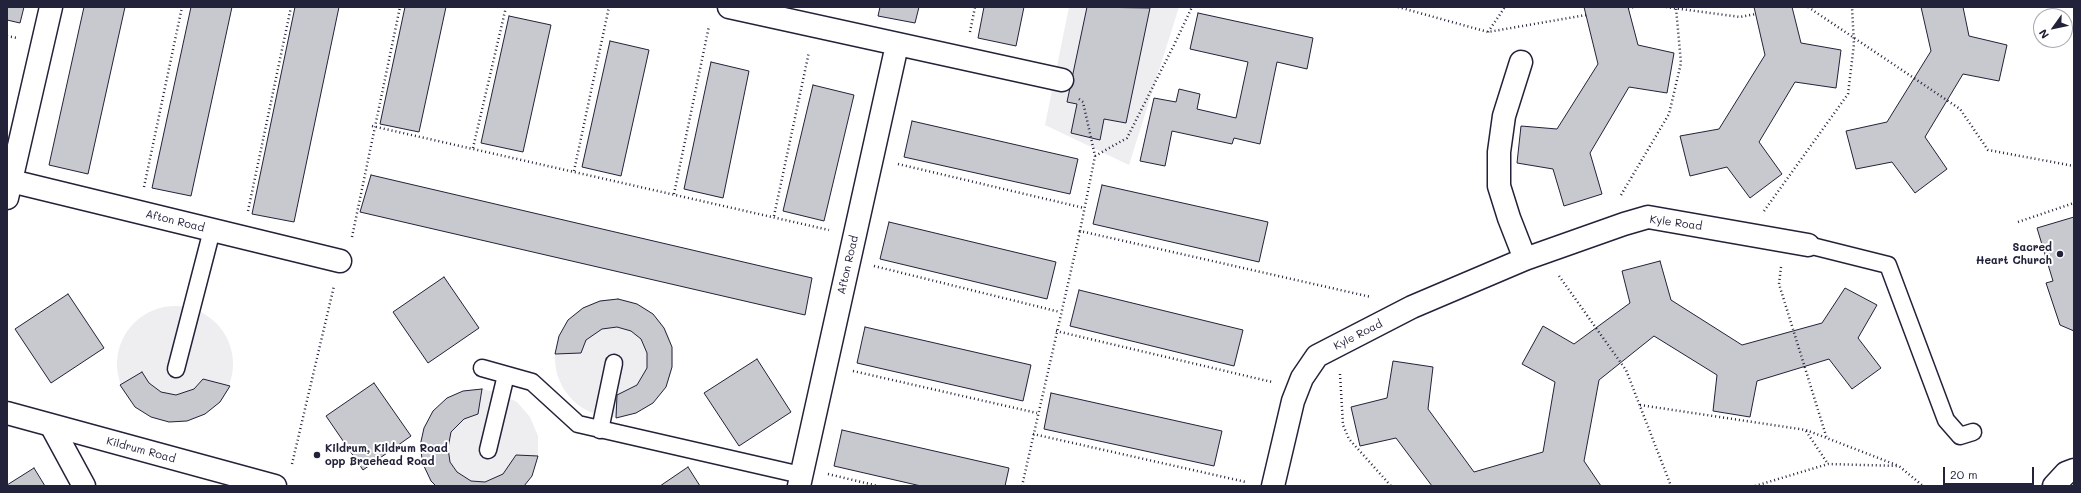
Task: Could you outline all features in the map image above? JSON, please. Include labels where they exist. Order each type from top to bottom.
[{"type":"street","name":"Afton Road","points":[[51,7],[9,190],[212,230],[340,261]]},
{"type":"street","points":[[729,7],[1062,80]]},
{"type":"street","name":"Afton Road","points":[[801,476],[897,45]]},
{"type":"street","points":[[1521,62],[1504,116],[1499,152],[1499,186],[1509,218],[1534,255]]},
{"type":"street","name":"Kyle Road","points":[[1273,486],[1293,401],[1302,378],[1318,356],[1338,344],[1412,307],[1534,255],[1648,217],[1808,245]]},
{"type":"street","name":"Kildrum Road","points":[[7,413],[275,486]]},
{"type":"street","points":[[52,426],[84,486]]},
{"type":"street","points":[[2054,486],[2066,473],[2074,470]]},
{"type":"lane","points":[[176,369],[212,230]]},
{"type":"lane","points":[[1808,245],[1888,265],[1946,420],[1960,436],[1973,432]]},
{"type":"lane","points":[[600,430],[614,363]]},
{"type":"lane","points":[[482,368],[532,382],[578,424],[801,476]]},
{"type":"lane","points":[[488,450],[506,375]]},
{"type":"path","points":[[144,188],[182,7]]},
{"type":"path","points":[[247,214],[291,7]]},
{"type":"path","points":[[351,241],[400,7]]},
{"type":"path","points":[[473,148],[506,7]]},
{"type":"path","points":[[574,171],[609,7]]},
{"type":"path","points":[[1095,156],[1127,138],[1192,7]]},
{"type":"path","points":[[1398,7],[1488,32],[1586,15]]},
{"type":"path","points":[[1488,32],[1505,7]]},
{"type":"path","points":[[1628,8],[1634,7]]},
{"type":"path","points":[[1666,7],[1740,17],[1756,14]]},
{"type":"path","points":[[1808,7],[1960,109],[1988,150],[2074,166]]},
{"type":"path","points":[[1747,234],[1848,94],[1854,39],[1852,7]]},
{"type":"path","points":[[1600,232],[1669,114],[1681,63],[1676,8]]},
{"type":"path","points":[[674,194],[710,23]]},
{"type":"path","points":[[774,216],[814,26]]},
{"type":"path","points":[[1022,486],[1037,413],[1080,231],[1095,156],[1083,102],[1062,80]]},
{"type":"path","points":[[374,126],[774,216],[854,236]]},
{"type":"path","points":[[872,158],[1084,208]]},
{"type":"path","points":[[2018,222],[2074,203]]},
{"type":"path","points":[[1080,231],[1412,307]]},
{"type":"path","points":[[1785,241],[1779,284],[1827,438]]},
{"type":"path","points":[[1534,255],[1626,370],[1671,486]]},
{"type":"path","points":[[849,259],[1060,312]]},
{"type":"path","points":[[290,470],[340,261]]},
{"type":"path","points":[[1056,332],[1298,388]]},
{"type":"path","points":[[1338,344],[1344,425],[1349,439],[1391,486]]},
{"type":"path","points":[[826,364],[1037,413]]},
{"type":"path","points":[[1640,405],[1806,430],[1898,466],[1923,486]]},
{"type":"path","points":[[1806,430],[1828,464]]},
{"type":"path","points":[[1033,434],[1250,483]]},
{"type":"path","points":[[1755,486],[1828,464],[1898,466]]},
{"type":"path","points":[[801,476],[878,486]]},
{"type":"shaded area","points":[[1069,7],[1179,7],[1129,165],[1045,125]]},
{"type":"shaded area","points":[[614,299],[625,300],[647,309],[663,325],[672,347],[672,369],[663,391],[647,407],[625,416],[614,417],[603,416],[581,407],[565,391],[556,369],[555,358],[556,347],[565,325],[581,309],[603,300]]},
{"type":"shaded area","points":[[175,306],[197,310],[216,323],[229,342],[233,364],[229,386],[216,405],[197,418],[175,422],[153,418],[134,405],[121,386],[117,364],[121,342],[134,323],[153,310]]},
{"type":"shaded area","points":[[482,389],[500,393],[517,402],[530,417],[538,436],[538,456],[532,476],[524,486],[436,486],[431,481],[423,464],[420,446],[424,428],[433,411],[447,398],[463,391]]},
{"type":"building","points":[[7,7],[24,7],[20,23],[7,20]]},
{"type":"building","points":[[84,7],[125,7],[88,174],[49,165]]},
{"type":"building","points":[[191,7],[232,7],[191,196],[152,188]]},
{"type":"building","points":[[295,7],[339,7],[294,222],[252,214]]},
{"type":"building","points":[[405,7],[446,7],[419,132],[380,124]]},
{"type":"building","points":[[880,7],[919,7],[915,23],[878,16]]},
{"type":"building","points":[[984,7],[1024,7],[1016,46],[978,38]]},
{"type":"building","points":[[1087,7],[1150,8],[1126,123],[1104,119],[1100,140],[1071,133],[1077,104],[1067,102]]},
{"type":"building","points":[[1584,7],[1628,7],[1638,45],[1674,53],[1667,93],[1629,87],[1590,153],[1602,194],[1564,206],[1553,169],[1517,163],[1521,126],[1557,129],[1598,64]]},
{"type":"building","points":[[1754,7],[1792,7],[1801,43],[1841,50],[1836,88],[1795,82],[1759,142],[1782,174],[1750,198],[1727,167],[1690,176],[1680,136],[1719,129],[1765,55]]},
{"type":"building","points":[[1921,7],[1963,7],[1969,36],[2007,45],[1999,81],[1963,74],[1925,137],[1947,169],[1915,193],[1892,162],[1856,169],[1846,131],[1887,122],[1931,51]]},
{"type":"building","points":[[1198,13],[1313,38],[1307,69],[1277,62],[1260,144],[1234,138],[1232,144],[1172,131],[1165,166],[1140,161],[1154,98],[1176,102],[1179,89],[1200,94],[1197,109],[1236,118],[1248,62],[1190,49]]},
{"type":"building","points":[[509,16],[551,25],[523,152],[481,143]]},
{"type":"building","points":[[610,41],[649,50],[621,176],[582,167]]},
{"type":"building","points":[[711,62],[749,71],[723,198],[684,189]]},
{"type":"building","points":[[813,85],[854,95],[824,221],[783,211]]},
{"type":"building","points":[[912,121],[1078,159],[1070,194],[904,157]]},
{"type":"building","points":[[371,175],[812,278],[805,315],[360,212]]},
{"type":"building","points":[[1102,185],[1268,222],[1259,262],[1093,224]]},
{"type":"building","name":"Sacred Heart Church","points":[[2074,217],[2074,331],[2060,325],[2046,283],[2053,281],[2037,228]]},
{"type":"building","points":[[889,222],[1056,262],[1047,299],[880,259]]},
{"type":"building","points":[[1660,261],[1671,300],[1742,345],[1822,323],[1845,288],[1877,305],[1858,338],[1881,368],[1852,389],[1829,359],[1757,381],[1750,417],[1713,411],[1717,375],[1654,336],[1599,380],[1584,461],[1601,486],[1432,486],[1396,438],[1360,446],[1351,407],[1387,398],[1393,361],[1433,367],[1428,409],[1474,472],[1543,452],[1555,382],[1522,364],[1543,326],[1574,344],[1630,303],[1622,271]]},
{"type":"building","points":[[444,277],[479,328],[428,363],[393,312]]},
{"type":"building","points":[[1079,290],[1243,330],[1234,366],[1070,326]]},
{"type":"building","points":[[68,294],[104,348],[51,383],[15,329]]},
{"type":"building","points":[[618,299],[637,304],[653,314],[664,328],[672,347],[672,367],[666,387],[653,403],[636,413],[616,418],[617,395],[637,385],[647,368],[647,353],[641,339],[631,331],[617,327],[602,329],[586,340],[581,353],[555,354],[559,336],[568,320],[583,308],[600,301]]},
{"type":"building","points":[[865,327],[1031,365],[1023,401],[857,363]]},
{"type":"building","points":[[757,359],[791,412],[739,446],[704,393]]},
{"type":"building","points":[[142,372],[149,383],[161,392],[176,395],[194,389],[203,379],[230,386],[220,402],[205,414],[187,421],[169,422],[151,417],[135,407],[120,385]]},
{"type":"building","points":[[374,383],[411,436],[363,470],[326,416]]},
{"type":"building","points":[[482,389],[478,414],[464,419],[451,432],[448,448],[450,462],[457,472],[471,481],[485,482],[503,474],[516,455],[538,456],[532,476],[524,486],[436,486],[431,481],[423,464],[420,446],[424,428],[433,411],[447,398],[463,391]]},
{"type":"building","points":[[1051,393],[1222,431],[1214,466],[1044,429]]},
{"type":"building","points":[[842,430],[1009,468],[1005,486],[921,486],[834,466]]},
{"type":"building","points":[[688,467],[700,486],[660,486]]},
{"type":"building","points":[[34,468],[45,486],[7,486],[7,485]]},
{"type":"place","name":"Sacred Heart Church","points":[[2060,254]]},
{"type":"place","name":"Kildrum, Kildrum Road opp Braehead Road","points":[[317,455]]}]
